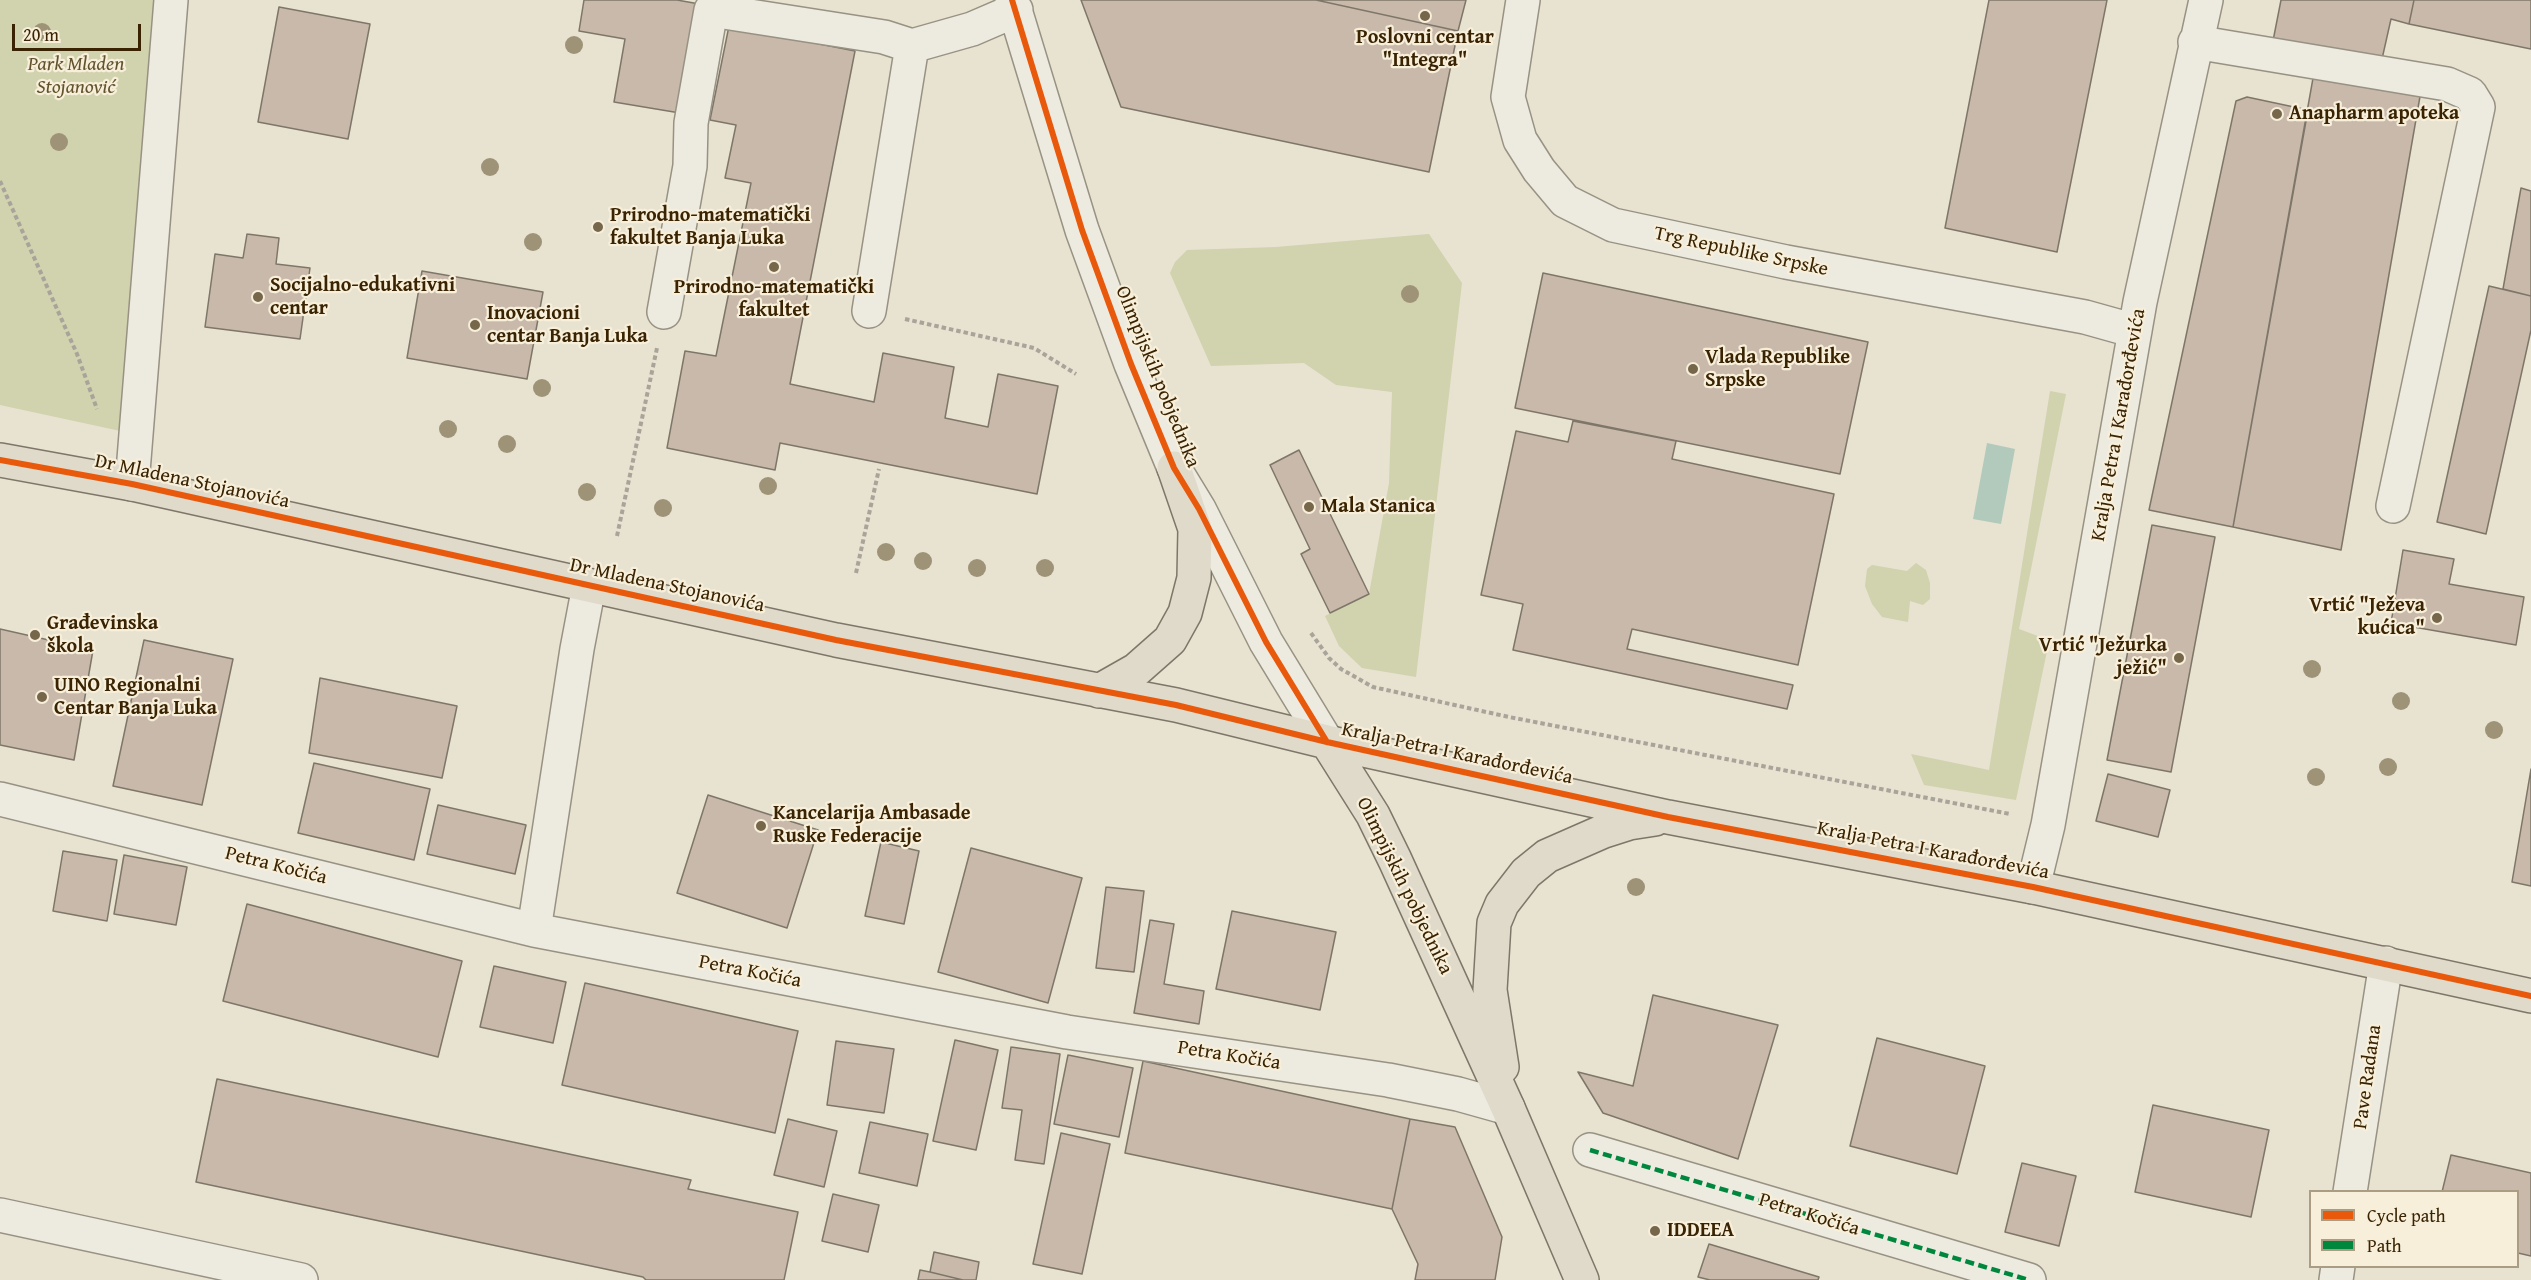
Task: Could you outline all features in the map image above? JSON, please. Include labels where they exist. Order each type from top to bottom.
[{"type":"main road","name":"Dr Mladena Stojanovića","points":[[0,460],[132,484],[836,640],[1176,705],[1327,742]]},
{"type":"main road","points":[[1099,690],[1136,670],[1170,640],[1185,613],[1194,578],[1195,529],[1174,468]]},
{"type":"main road","name":"Kralja Petra I Karađorđevića","points":[[1327,742],[1668,816],[2032,886],[2531,996]]},
{"type":"main road","name":"Olimpijskih pobjednika","points":[[1327,742],[1372,814],[1395,860],[1508,1108],[1582,1280]]},
{"type":"main road","points":[[1508,1108],[1490,990],[1494,923],[1502,904],[1526,873],[1547,856],[1604,831],[1629,823],[1668,816]]},
{"type":"street","points":[[132,484],[171,0]]},
{"type":"street","name":"Trg Republike Srpske","points":[[1522,0],[1508,97],[1520,140],[1539,170],[1565,201],[1613,225],[1786,262],[2085,317],[2135,331]]},
{"type":"street","name":"Kralja Petra I Karađorđevića","points":[[2032,886],[2048,825],[2135,331],[2195,42],[2206,0]]},
{"type":"street","points":[[664,312],[690,166],[691,123],[711,10],[884,37],[912,46],[972,29],[1014,5]]},
{"type":"street","name":"Olimpijskih pobjednika","points":[[1014,5],[1082,230],[1131,364],[1174,468],[1199,509],[1266,642],[1327,742]]},
{"type":"street","points":[[2195,42],[2447,84],[2470,94],[2478,107],[2393,506]]},
{"type":"street","points":[[869,311],[912,46]]},
{"type":"street","points":[[534,930],[577,649],[589,586]]},
{"type":"street","name":"Petra Kočića","points":[[0,799],[534,930],[1056,1030],[1388,1080],[1458,1094],[1508,1108]]},
{"type":"street","name":"Pave Radana","points":[[2350,1190],[2386,963]]},
{"type":"street","name":"Petra Kočića","points":[[1590,1150],[2029,1280]]},
{"type":"street","points":[[0,1215],[301,1280]]},
{"type":"path","points":[[0,182],[77,354],[100,418]]},
{"type":"path","points":[[869,311],[1034,348],[1076,374]]},
{"type":"path","points":[[617,536],[664,312]]},
{"type":"path","points":[[855,573],[879,469]]},
{"type":"path","points":[[1311,633],[1329,658],[1341,669],[1373,687],[1509,717],[2016,815]]},
{"type":"green space","name":"Park Mladen Stojanović","points":[[0,0],[157,0],[125,432],[0,405]]},
{"type":"green space","points":[[1429,234],[1462,283],[1416,677],[1362,668],[1339,646],[1325,616],[1369,594],[1389,483],[1392,392],[1336,385],[1304,363],[1211,366],[1170,273],[1175,262],[1187,250],[1276,247]]},
{"type":"green space","points":[[2050,391],[2066,394],[2019,629],[2043,638],[2047,644],[2047,651],[2016,800],[1924,785],[1911,754],[1989,770]]},
{"type":"green space","points":[[1916,563],[1926,570],[1930,583],[1930,599],[1923,605],[1910,601],[1908,622],[1882,617],[1872,604],[1865,586],[1867,569],[1872,565],[1907,571]]},
{"type":"shaded area","points":[[1987,443],[2015,449],[2001,524],[1973,519]]},
{"type":"building","points":[[584,0],[677,0],[705,5],[686,114],[614,102],[625,39],[579,31]]},
{"type":"building","points":[[1081,0],[1316,0],[1458,31],[1429,172],[1121,107]]},
{"type":"building","name":"Poslovni centar \"Integra\"","points":[[1316,0],[1466,0],[1458,31]]},
{"type":"building","points":[[1989,0],[2107,0],[2057,252],[1945,228]]},
{"type":"building","points":[[2281,0],[2414,0],[2409,24],[2391,19],[2382,59],[2273,41]]},
{"type":"building","points":[[2414,0],[2531,0],[2531,49],[2409,24]]},
{"type":"building","points":[[279,7],[370,24],[348,139],[258,122]]},
{"type":"building","name":"Prirodno-matematički fakultet","points":[[729,26],[855,51],[790,384],[874,402],[883,353],[954,367],[945,418],[988,427],[998,374],[1058,386],[1037,494],[780,443],[775,470],[667,448],[685,351],[716,356],[751,183],[725,178],[736,125],[710,120]]},
{"type":"building","points":[[2315,67],[2422,85],[2341,550],[2233,527]]},
{"type":"building","points":[[2247,97],[2308,110],[2233,527],[2149,510],[2236,101]]},
{"type":"building","points":[[2521,188],[2531,191],[2531,296],[2503,289]]},
{"type":"building","name":"Socijalno-edukativni centar","points":[[247,234],[279,238],[276,264],[310,268],[300,339],[205,327],[215,254],[243,258]]},
{"type":"building","name":"Inovacioni centar Banja Luka","points":[[422,271],[543,292],[527,379],[407,358]]},
{"type":"building","name":"Vlada Republike Srpske","points":[[1543,273],[1868,342],[1840,474],[1515,408]]},
{"type":"building","points":[[2489,286],[2531,296],[2531,330],[2486,534],[2437,522]]},
{"type":"building","points":[[1573,421],[1676,441],[1672,459],[1834,494],[1798,665],[1632,629],[1627,649],[1793,685],[1787,709],[1513,650],[1523,604],[1481,595],[1516,431],[1568,442]]},
{"type":"building","name":"Mala Stanica","points":[[1299,450],[1369,594],[1330,613],[1301,554],[1310,549],[1270,465]]},
{"type":"building","points":[[2152,525],[2215,537],[2171,772],[2107,760]]},
{"type":"building","points":[[2403,550],[2454,559],[2449,584],[2524,597],[2516,645],[2391,623]]},
{"type":"building","name":"UINO Regionalni Centar Banja Luka","points":[[0,629],[93,650],[74,760],[0,745]]},
{"type":"building","points":[[144,640],[233,659],[202,805],[113,786]]},
{"type":"building","points":[[320,678],[457,706],[442,778],[309,753]]},
{"type":"building","points":[[314,763],[430,789],[414,860],[298,833]]},
{"type":"building","points":[[2531,769],[2531,886],[2512,882]]},
{"type":"building","points":[[2108,774],[2170,790],[2158,837],[2096,821]]},
{"type":"building","points":[[708,795],[818,830],[787,928],[677,893]]},
{"type":"building","points":[[438,805],[526,825],[515,874],[427,854]]},
{"type":"building","points":[[881,842],[919,851],[904,924],[865,916]]},
{"type":"building","points":[[971,848],[1082,878],[1048,1003],[938,972]]},
{"type":"building","points":[[63,851],[117,860],[107,921],[53,911]]},
{"type":"building","points":[[124,855],[187,867],[176,925],[114,914]]},
{"type":"building","points":[[1106,887],[1144,891],[1134,972],[1096,968]]},
{"type":"building","points":[[247,904],[462,961],[438,1057],[223,1001]]},
{"type":"building","points":[[1232,911],[1336,932],[1320,1010],[1216,989]]},
{"type":"building","points":[[1150,920],[1174,924],[1164,984],[1204,991],[1199,1024],[1134,1013]]},
{"type":"building","points":[[494,966],[566,982],[553,1043],[480,1027]]},
{"type":"building","points":[[585,983],[798,1031],[775,1133],[562,1085]]},
{"type":"building","points":[[1653,995],[1778,1025],[1738,1159],[1603,1113],[1578,1072],[1633,1086]]},
{"type":"building","points":[[1877,1038],[1985,1066],[1957,1174],[1850,1146]]},
{"type":"building","points":[[955,1040],[998,1050],[976,1150],[933,1141]]},
{"type":"building","points":[[836,1041],[894,1049],[884,1113],[827,1105]]},
{"type":"building","points":[[1011,1047],[1060,1054],[1044,1164],[1015,1160],[1022,1110],[1002,1108]]},
{"type":"building","points":[[1068,1055],[1133,1068],[1119,1137],[1054,1124]]},
{"type":"building","points":[[1143,1061],[1410,1119],[1392,1209],[1125,1153]]},
{"type":"building","points":[[217,1079],[691,1180],[688,1189],[798,1212],[784,1280],[646,1280],[643,1277],[196,1182]]},
{"type":"building","points":[[2153,1105],[2269,1130],[2251,1217],[2135,1192]]},
{"type":"building","points":[[788,1119],[837,1131],[824,1187],[774,1175]]},
{"type":"building","points":[[1410,1119],[1455,1127],[1502,1237],[1495,1280],[1415,1280],[1418,1264],[1392,1209]]},
{"type":"building","points":[[870,1122],[928,1134],[917,1186],[859,1173]]},
{"type":"building","points":[[1061,1133],[1110,1144],[1082,1274],[1033,1264]]},
{"type":"building","points":[[2451,1155],[2531,1173],[2531,1256],[2519,1253],[2519,1190],[2442,1190]]},
{"type":"building","points":[[2022,1163],[2076,1176],[2059,1246],[2005,1232]]},
{"type":"building","points":[[833,1194],[879,1205],[868,1252],[822,1241]]},
{"type":"building","points":[[1709,1244],[1819,1277],[1818,1280],[1710,1280],[1698,1277]]},
{"type":"building","points":[[934,1252],[979,1262],[976,1280],[963,1280],[930,1272]]},
{"type":"building","points":[[920,1270],[930,1272],[963,1280],[918,1280]]},
{"type":"marked path","points":[[1590,1150],[2029,1280]]},
{"type":"cycle path","points":[[1012,0],[1082,230],[1131,364],[1174,468],[1199,509],[1266,642],[1327,742]]},
{"type":"cycle path","points":[[0,460],[132,484],[836,640],[1176,705],[1327,742],[1668,817],[2033,887],[2531,996]]},
{"type":"place","name":"Poslovni centar \"Integra\"","points":[[1425,16]]},
{"type":"place","name":"Anapharm apoteka","points":[[2277,114]]},
{"type":"place","name":"Prirodno-matematički fakultet Banja Luka","points":[[598,227]]},
{"type":"place","name":"Prirodno-matematički fakultet","points":[[774,267]]},
{"type":"place","name":"Socijalno-edukativni centar","points":[[258,297]]},
{"type":"place","name":"Inovacioni centar Banja Luka","points":[[475,325]]},
{"type":"place","name":"Vlada Republike Srpske","points":[[1693,369]]},
{"type":"place","name":"Mala Stanica","points":[[1309,507]]},
{"type":"place","name":"Vrtić \"Ježeva kućica\"","points":[[2437,618]]},
{"type":"place","name":"Građevinska škola","points":[[35,635]]},
{"type":"place","name":"Vrtić \"Ježurka ježić\"","points":[[2179,658]]},
{"type":"place","name":"UINO Regionalni Centar Banja Luka","points":[[42,697]]},
{"type":"place","name":"Kancelarija Ambasade Ruske Federacije","points":[[761,826]]},
{"type":"place","name":"IDDEEA","points":[[1655,1231]]}]
